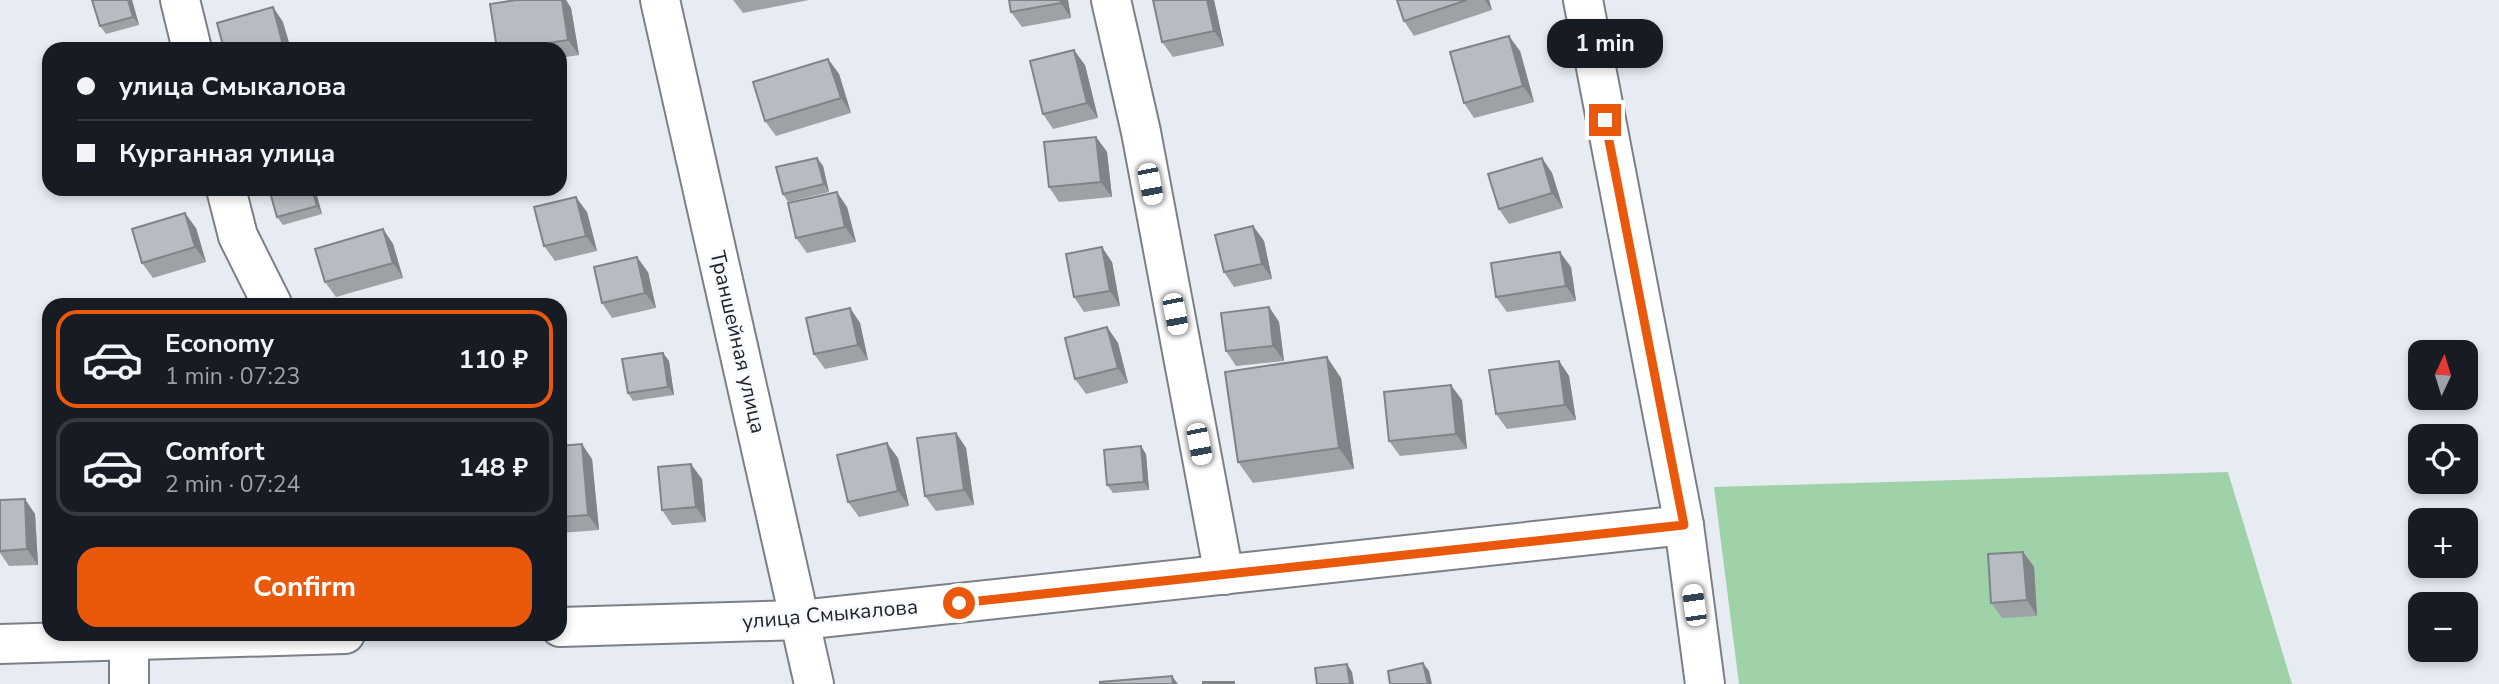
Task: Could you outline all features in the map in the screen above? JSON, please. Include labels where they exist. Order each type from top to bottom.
[{"type":"street","points":[[180,0],[190,42]]},
{"type":"street","name":"Траншейная улица","points":[[660,0],[814,684]]},
{"type":"street","points":[[1111,0],[1141,132],[1224,575]]},
{"type":"street","points":[[1583,0],[1684,525],[1705,684]]},
{"type":"street","points":[[228,196],[238,236],[269,298]]},
{"type":"street","name":"улица Смыкалова","points":[[567,627],[801,620],[1684,525]]},
{"type":"street","points":[[0,644],[96,641]]},
{"type":"street","points":[[128,641],[129,684]]},
{"type":"green space","points":[[2228,472],[2292,684],[1739,684],[1714,487]]},
{"type":"building","points":[[92,0],[128,0],[133,17],[100,26]]},
{"type":"building","points":[[516,0],[562,0],[568,40],[496,42],[490,4]]},
{"type":"building","points":[[1009,0],[1060,0],[1061,3],[1011,12]]},
{"type":"building","points":[[1153,0],[1207,0],[1214,31],[1162,42]]},
{"type":"building","points":[[1397,0],[1467,0],[1404,21]]},
{"type":"building","points":[[273,7],[282,42],[222,42],[217,23]]},
{"type":"building","points":[[1509,36],[1523,86],[1464,103],[1450,52]]},
{"type":"building","points":[[1074,50],[1087,103],[1043,114],[1030,61]]},
{"type":"building","points":[[828,59],[841,98],[765,121],[753,82]]},
{"type":"building","points":[[1096,137],[1101,182],[1049,187],[1044,142]]},
{"type":"building","points":[[817,158],[824,184],[783,194],[776,167]]},
{"type":"building","points":[[1542,158],[1552,193],[1499,209],[1488,174]]},
{"type":"building","points":[[837,192],[845,227],[796,238],[788,203]]},
{"type":"building","points":[[271,196],[314,196],[317,206],[277,217]]},
{"type":"building","points":[[576,197],[586,236],[544,246],[534,207]]},
{"type":"building","points":[[185,213],[195,247],[142,263],[132,229]]},
{"type":"building","points":[[1253,226],[1262,264],[1224,272],[1215,235]]},
{"type":"building","points":[[383,229],[393,263],[325,282],[315,249]]},
{"type":"building","points":[[1102,247],[1110,291],[1074,297],[1066,254]]},
{"type":"building","points":[[1560,252],[1566,286],[1496,297],[1491,263]]},
{"type":"building","points":[[637,257],[645,293],[602,303],[594,267]]},
{"type":"building","points":[[1269,307],[1273,346],[1226,351],[1221,313]]},
{"type":"building","points":[[850,308],[858,345],[814,354],[806,318]]},
{"type":"building","points":[[1107,327],[1118,368],[1075,379],[1065,338]]},
{"type":"building","points":[[663,353],[668,387],[628,393],[622,359]]},
{"type":"building","points":[[1327,357],[1339,448],[1238,462],[1225,372]]},
{"type":"building","points":[[1559,361],[1565,405],[1496,414],[1489,370]]},
{"type":"building","points":[[1451,385],[1456,434],[1389,441],[1384,392]]},
{"type":"building","points":[[956,433],[964,490],[925,496],[917,438]]},
{"type":"building","points":[[887,443],[898,491],[848,502],[837,455]]},
{"type":"building","points":[[582,444],[588,515],[567,516],[567,445]]},
{"type":"building","points":[[1141,446],[1144,482],[1107,485],[1104,450]]},
{"type":"building","points":[[691,464],[696,507],[662,510],[658,467]]},
{"type":"building","points":[[25,499],[27,549],[0,551],[0,500]]},
{"type":"building","points":[[2023,552],[2027,600],[1991,603],[1988,554]]},
{"type":"building","points":[[1423,663],[1428,684],[1390,684],[1388,671]]},
{"type":"building","points":[[1347,664],[1350,684],[1317,684],[1315,668]]},
{"type":"building","points":[[1172,676],[1173,684],[1100,684],[1100,682]]},
{"type":"building","points":[[1234,682],[1234,684],[1203,684]]},
{"type":"route","points":[[959,603],[1684,525],[1605,120]]}]
